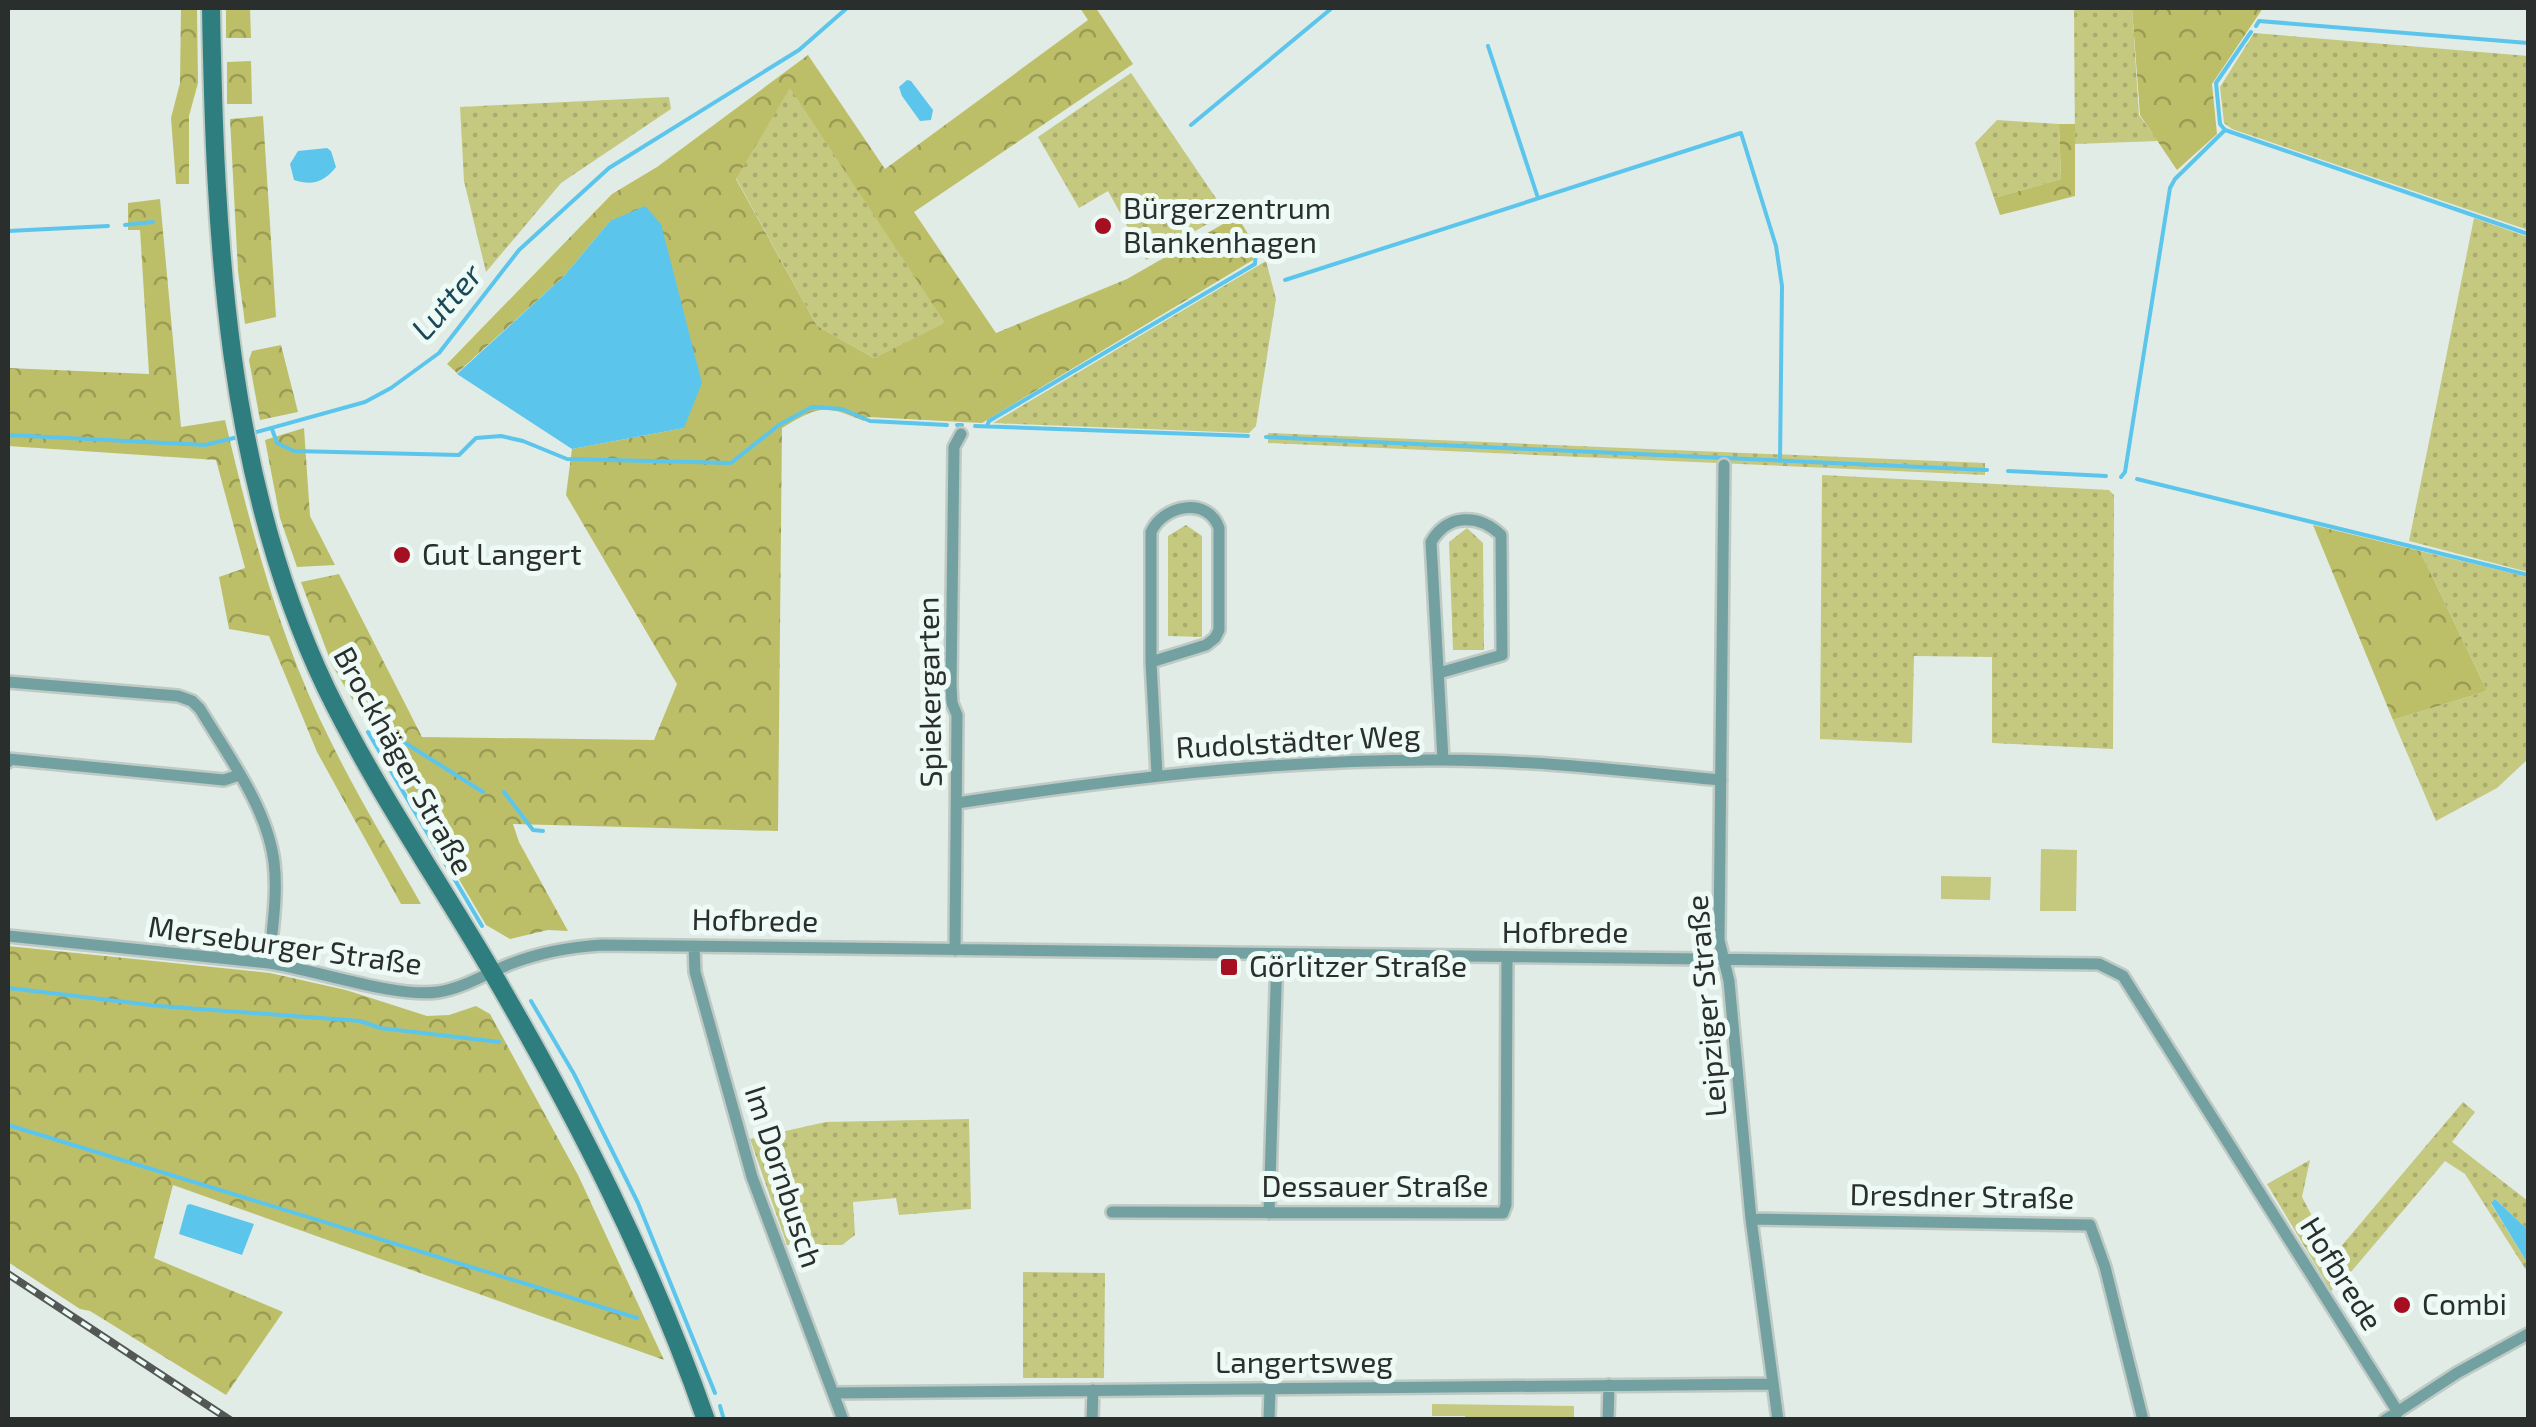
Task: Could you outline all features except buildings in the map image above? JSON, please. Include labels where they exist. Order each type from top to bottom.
[{"type":"main road","name":"Brockhäger Straße","points":[[211,13],[223,272],[253,468],[284,578],[326,686],[370,770],[567,1104],[674,1332],[706,1420]]},
{"type":"street","name":"Spiekergarten","points":[[954,950],[957,716],[952,703],[953,492],[954,447],[961,434]]},
{"type":"street","name":"Leipziger Straße","points":[[1724,466],[1720,940],[1778,1420]]},
{"type":"street","name":"Rudolstädter Weg","points":[[1151,662],[1206,645],[1219,630],[1220,528],[1205,510],[1171,511],[1156,520],[1151,532],[1151,662],[1157,774]]},
{"type":"street","name":"Rudolstädter Weg","points":[[1439,673],[1502,655],[1502,535],[1476,518],[1456,521],[1438,530],[1431,542],[1442,760]]},
{"type":"street","points":[[8,682],[178,696],[200,709],[254,800],[274,861],[269,963]]},
{"type":"street","points":[[8,762],[8,758],[224,780],[239,776]]},
{"type":"street","name":"Rudolstädter Weg","points":[[957,802],[1157,774],[1326,762],[1442,760],[1721,780]]},
{"type":"street","name":"Merseburger Straße","points":[[8,936],[312,969],[405,992],[437,992],[492,972]]},
{"type":"street","name":"Hofbrede","points":[[492,972],[564,947],[694,946],[2099,964],[2122,976],[2398,1412]]},
{"type":"street","name":"Im Dornbusch","points":[[694,946],[695,972],[752,1177],[843,1420]]},
{"type":"street","points":[[1269,1213],[1278,955]]},
{"type":"street","name":"Dessauer Straße","points":[[1112,1212],[1502,1213],[1506,1205],[1507,958]]},
{"type":"street","name":"Dresdner Straße","points":[[1751,1218],[2090,1225],[2105,1268],[2143,1420]]},
{"type":"street","points":[[2385,1420],[2528,1334]]},
{"type":"street","name":"Langertsweg","points":[[835,1393],[1773,1384]]},
{"type":"street","points":[[1608,1420],[1609,1385]]},
{"type":"street","points":[[1269,1420],[1270,1389]]},
{"type":"street","points":[[1092,1420],[1093,1390]]},
{"type":"green space","points":[[181,8],[197,8],[198,83],[189,116],[189,184],[176,184],[171,118],[180,83]]},
{"type":"green space","points":[[226,8],[250,8],[251,38],[226,38]]},
{"type":"green space","points":[[1080,8],[1096,8],[1133,64],[914,212],[996,333],[1127,279],[1237,216],[1253,242],[1253,260],[982,423],[867,417],[864,421],[822,410],[782,428],[778,831],[513,824],[568,931],[548,930],[510,939],[486,925],[332,665],[301,582],[339,574],[422,737],[654,740],[677,684],[566,495],[572,449],[684,428],[610,221],[564,276],[457,373],[447,364],[612,194],[657,167],[808,55],[885,169],[1088,20]],"holes":[[[790,88],[945,323],[874,358],[817,326],[736,179]]]},
{"type":"green space","points":[[2074,8],[2132,8],[2139,115],[2158,141],[2075,144]]},
{"type":"green space","points":[[2132,8],[2263,8],[2212,84],[2217,134],[2177,170],[2140,115]]},
{"type":"green space","points":[[2254,33],[2528,56],[2528,230],[2232,129],[2224,123],[2220,87]]},
{"type":"green space","points":[[251,61],[252,104],[227,104],[227,62]]},
{"type":"green space","points":[[1131,73],[1226,213],[1146,260],[1108,191],[1079,208],[1038,137]]},
{"type":"green space","points":[[790,87],[946,324],[874,358],[817,326],[736,178]]},
{"type":"green space","points":[[669,97],[671,109],[561,183],[486,272],[464,181],[460,107]]},
{"type":"green space","points":[[263,116],[276,317],[245,324],[238,271],[230,119]]},
{"type":"green space","points":[[1997,120],[2059,124],[2061,179],[1994,198],[1975,143]]},
{"type":"green space","points":[[2059,124],[2075,124],[2075,196],[2000,215],[1994,198],[2061,179]]},
{"type":"green space","points":[[160,199],[181,427],[225,420],[257,544],[297,666],[342,764],[421,904],[401,904],[317,752],[269,636],[229,629],[219,577],[245,568],[216,460],[8,446],[8,368],[149,374],[140,230],[128,230],[128,203]]},
{"type":"green space","points":[[2474,218],[2528,237],[2528,572],[2409,541]]},
{"type":"green space","points":[[1266,261],[1276,299],[1256,426],[1249,433],[993,423]]},
{"type":"green space","points":[[281,345],[298,412],[260,420],[249,360],[252,351]]},
{"type":"green space","points":[[304,428],[310,516],[335,565],[297,567],[280,518],[265,440]]},
{"type":"green space","points":[[1268,433],[1985,463],[1985,475],[1268,443]]},
{"type":"green space","points":[[1822,475],[2109,490],[2114,495],[2113,749],[1992,743],[1992,657],[1914,656],[1912,743],[1820,739]]},
{"type":"green space","points":[[1186,525],[1202,536],[1202,637],[1168,636],[1168,536]]},
{"type":"green space","points":[[2313,525],[2420,551],[2487,691],[2393,720]]},
{"type":"green space","points":[[1467,528],[1483,543],[1484,650],[1453,650],[1449,542]]},
{"type":"green space","points":[[2420,551],[2528,577],[2528,759],[2497,788],[2436,821],[2393,720],[2487,691]]},
{"type":"green space","points":[[2041,849],[2077,850],[2076,911],[2040,911]]},
{"type":"green space","points":[[1941,876],[1991,877],[1990,900],[1941,899]]},
{"type":"green space","points":[[8,946],[270,973],[346,990],[427,1016],[449,1015],[476,1006],[490,1014],[578,1175],[664,1360],[173,1185],[154,1258],[283,1312],[226,1395],[90,1311],[80,1309],[8,1262]]},
{"type":"green space","points":[[2463,1102],[2475,1112],[2452,1142],[2528,1201],[2528,1230],[2495,1199],[2491,1204],[2528,1264],[2528,1273],[2465,1174],[2445,1161],[2331,1291],[2267,1184],[2310,1160],[2302,1197],[2333,1256]]},
{"type":"green space","points":[[969,1119],[971,1209],[899,1215],[896,1198],[853,1202],[855,1235],[842,1245],[787,1245],[750,1139],[826,1122]]},
{"type":"green space","points":[[1023,1272],[1105,1273],[1104,1378],[1023,1378]]},
{"type":"green space","points":[[1432,1404],[1574,1406],[1574,1417],[1432,1416]]},
{"type":"water","points":[[907,80],[933,110],[931,120],[920,121],[902,96],[899,87]]},
{"type":"water","points":[[327,148],[336,167],[332,172],[312,182],[294,180],[290,164],[298,151]]},
{"type":"water","points":[[645,206],[661,224],[702,383],[684,428],[572,449],[457,374],[564,276],[610,221]]},
{"type":"water","points":[[2495,1199],[2528,1230],[2528,1264],[2491,1203]]},
{"type":"water","points":[[190,1204],[254,1224],[242,1255],[179,1234]]},
{"type":"waterway","name":"Lutter","points":[[253,433],[365,402],[391,388],[439,353],[519,250],[609,168],[799,50],[847,8]]},
{"type":"waterway","points":[[1191,125],[1332,8]]},
{"type":"waterway","points":[[2256,26],[2259,21],[2528,43]]},
{"type":"waterway","points":[[2251,32],[2216,83],[2220,124],[2225,130],[2528,234]]},
{"type":"waterway","points":[[1488,46],[1538,198]]},
{"type":"waterway","points":[[2121,477],[2125,472],[2170,188],[2225,130]]},
{"type":"waterway","points":[[1285,280],[1741,133],[1776,246],[1782,286],[1780,461]]},
{"type":"waterway","points":[[125,225],[153,222]]},
{"type":"waterway","points":[[8,231],[108,226]]},
{"type":"waterway","points":[[987,426],[989,421],[1255,264],[1256,248]]},
{"type":"waterway","points":[[272,429],[277,443],[294,451],[459,455],[476,438],[501,436],[567,459],[731,463],[779,425],[812,407],[842,409],[870,421],[947,425]]},
{"type":"waterway","points":[[957,425],[962,425]]},
{"type":"waterway","points":[[975,426],[1248,436]]},
{"type":"waterway","name":"Lutter","points":[[8,435],[205,445],[238,437]]},
{"type":"waterway","points":[[1266,437],[1987,470]]},
{"type":"waterway","points":[[2008,471],[2106,476]]},
{"type":"waterway","points":[[2137,479],[2528,575]]},
{"type":"waterway","points":[[383,729],[483,792]]},
{"type":"waterway","points":[[368,732],[482,926]]},
{"type":"waterway","points":[[504,792],[533,830],[543,831]]},
{"type":"waterway","points":[[8,988],[159,1006],[360,1021],[380,1028],[499,1042]]},
{"type":"waterway","points":[[531,1001],[574,1074],[638,1203],[715,1393]]},
{"type":"waterway","points":[[8,1125],[637,1318]]},
{"type":"waterway","points":[[720,1406],[724,1420]]},
{"type":"railway","points":[[8,1274],[230,1420]]},
{"type":"place","name":"Bürgerzentrum Blankenhagen","points":[[1103,226]]},
{"type":"place","name":"Gut Langert","points":[[402,555]]},
{"type":"place","name":"Görlitzer Straße","points":[[1229,967]]},
{"type":"place","name":"Combi","points":[[2402,1305]]}]
